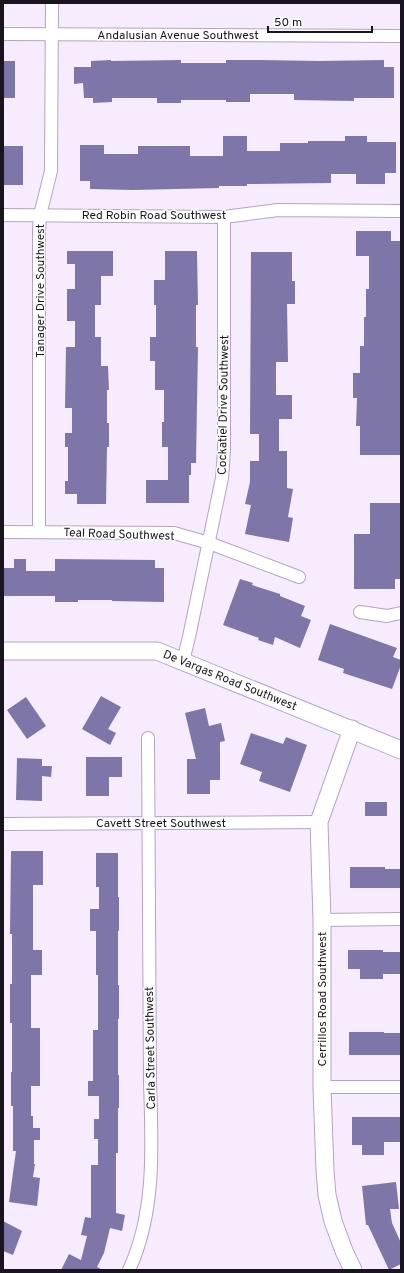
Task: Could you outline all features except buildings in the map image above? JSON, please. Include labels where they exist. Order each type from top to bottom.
[{"type":"street","name":"Tanager Drive Southwest","points":[[39,532],[39,231],[40,215],[51,171],[52,3]]},
{"type":"street","name":"Andalusian Avenue Southwest","points":[[3,34],[401,36]]},
{"type":"street","name":"Red Robin Road Southwest","points":[[3,215],[224,217],[278,210],[401,211]]},
{"type":"street","name":"Cockatiel Drive Southwest","points":[[183,661],[190,637],[222,478],[224,451],[224,217]]},
{"type":"street","name":"Teal Road Southwest","points":[[3,532],[174,533],[209,543],[299,577]]},
{"type":"street","points":[[360,612],[387,616],[401,613]]},
{"type":"street","name":"De Vargas Road Southwest","points":[[3,651],[158,651],[401,750]]},
{"type":"street","name":"Cerrillos Road Southwest","points":[[352,729],[319,822],[322,920],[322,1087],[324,1171],[327,1195],[333,1221],[353,1270]]},
{"type":"street","name":"Carla Street Southwest","points":[[129,1270],[141,1240],[144,1228],[151,1175],[148,738]]},
{"type":"street","name":"Cavett Street Southwest","points":[[3,824],[319,822]]},
{"type":"street","points":[[322,920],[401,919]]},
{"type":"street","points":[[322,1087],[401,1087]]}]
